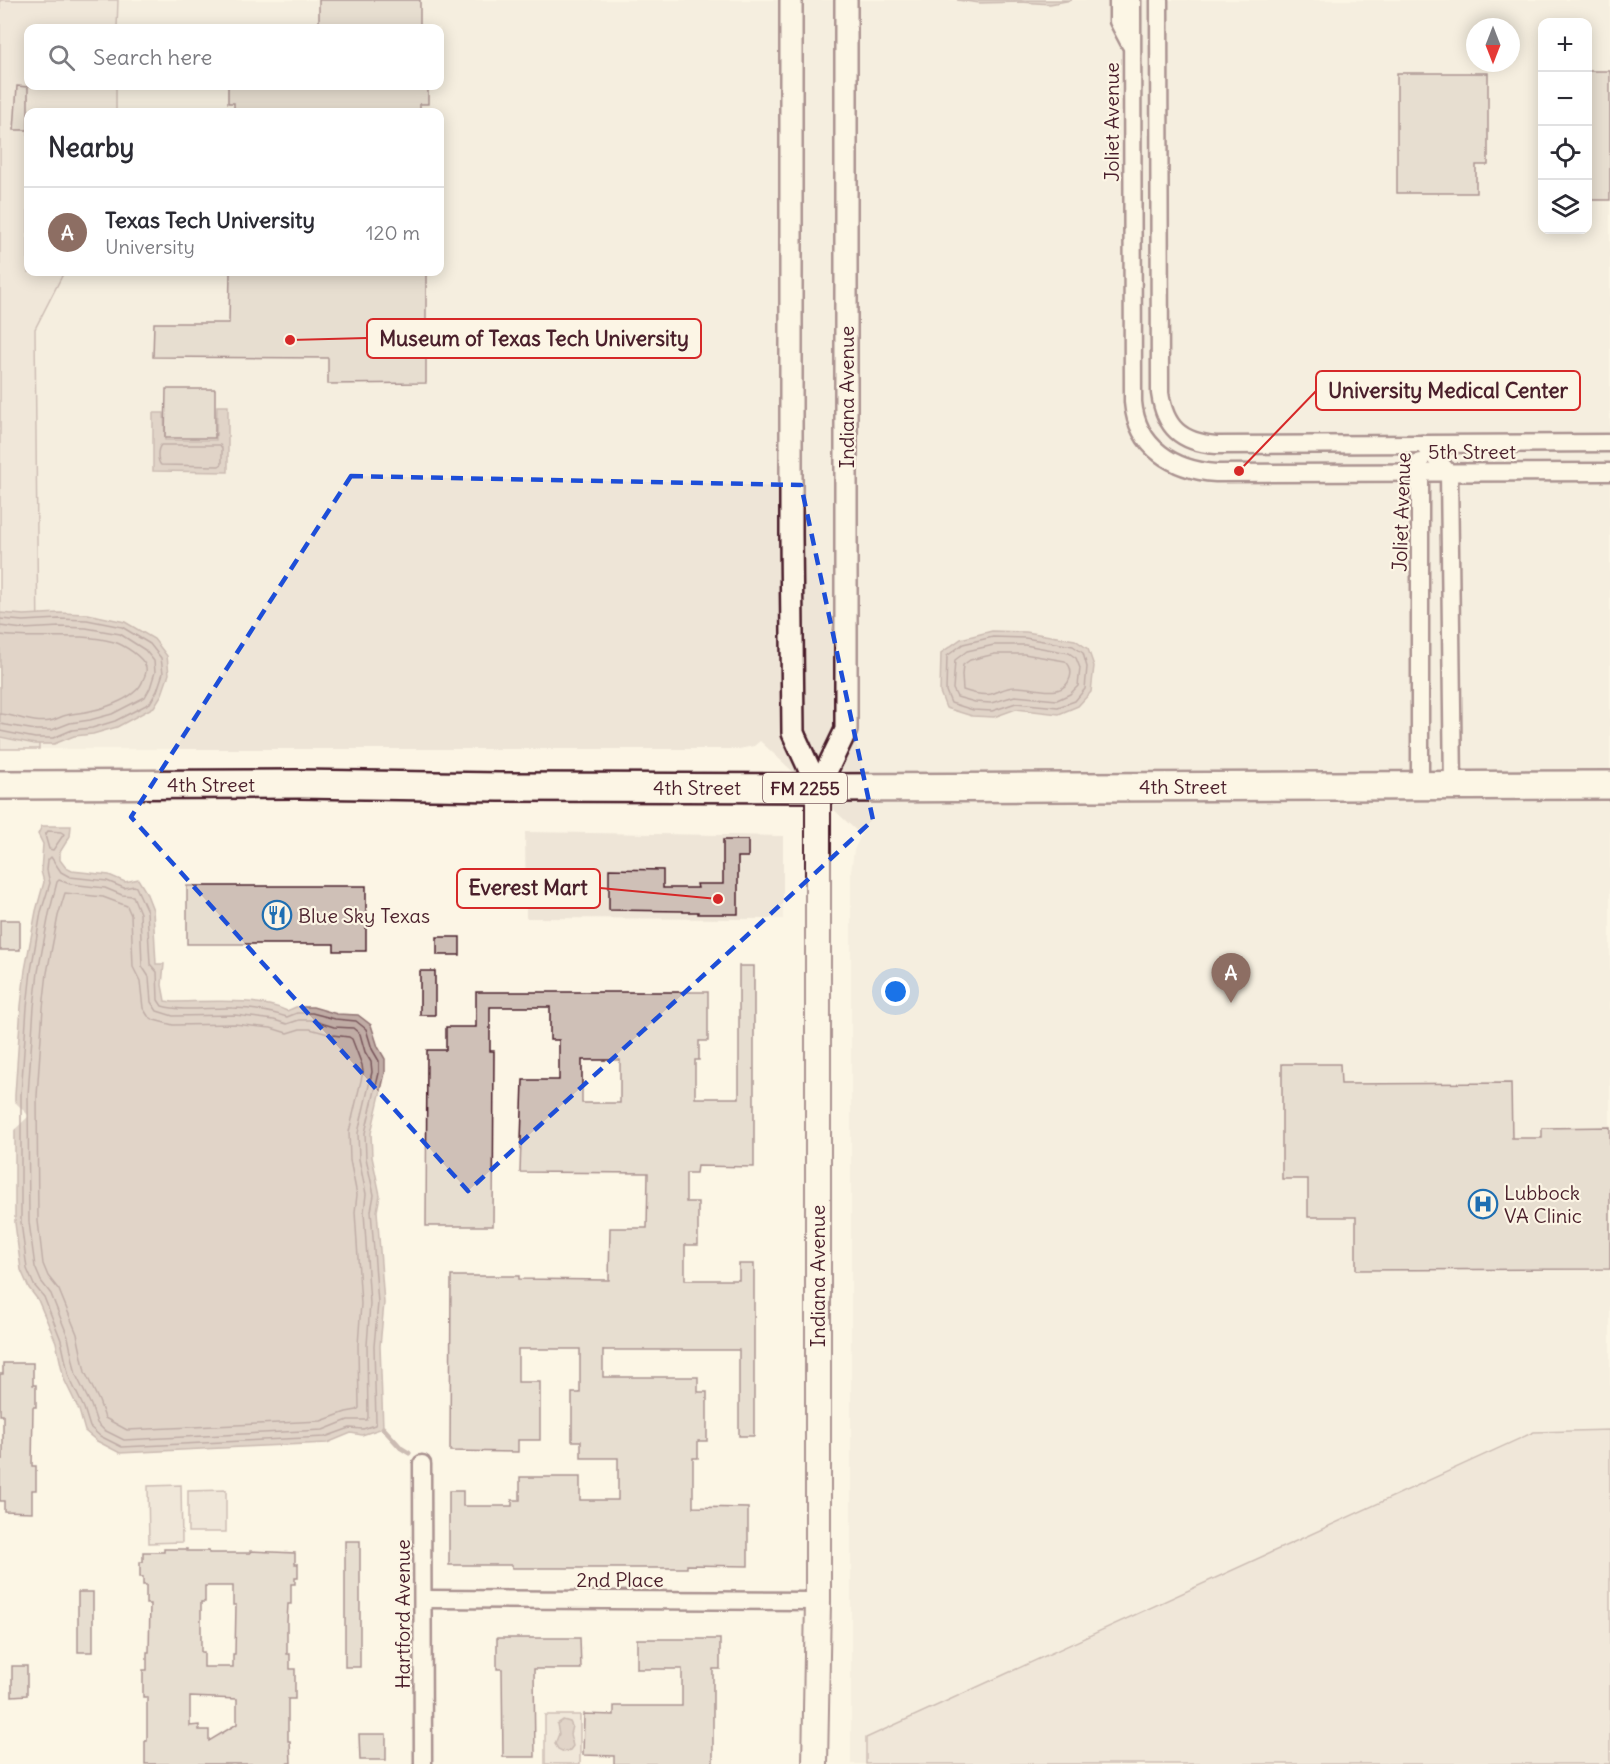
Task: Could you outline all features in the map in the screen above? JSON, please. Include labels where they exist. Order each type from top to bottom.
[{"type":"main road","name":"4th Street","points":[[0,785],[298,784],[818,788],[1610,785]]},
{"type":"main road","name":"Indiana Avenue","points":[[815,1764],[818,1601],[818,788]]},
{"type":"street","name":"Indiana Avenue","points":[[791,0],[793,733],[818,788]]},
{"type":"street","name":"Indiana Avenue","points":[[818,788],[846,730],[846,0]]},
{"type":"street","points":[[1118,0],[1118,21],[1131,47]]},
{"type":"street","name":"Joliet Avenue","points":[[1132,0],[1133,402],[1138,425],[1158,452]]},
{"type":"street","name":"5th Street","points":[[1159,0],[1161,393],[1163,409],[1174,429],[1196,442],[1216,445],[1610,443]]},
{"type":"street","name":"Joliet Avenue","points":[[1420,786],[1419,472],[1422,444]]},
{"type":"street","name":"Joliet Avenue","points":[[1422,444],[1449,473]]},
{"type":"street","name":"5th Street","points":[[1158,452],[1174,464],[1204,472],[1610,472]]},
{"type":"street","points":[[1449,473],[1453,786]]},
{"type":"street","name":"Hartford Avenue","points":[[422,1464],[423,1764]]},
{"type":"street","name":"2nd Place","points":[[423,1599],[818,1601]]},
{"type":"highlighted area","points":[[351,476],[801,485],[873,820],[468,1191],[131,817]]},
{"type":"shaded area","points":[[0,0],[1610,0],[1610,1764],[851,1764],[851,871],[854,850],[861,835],[760,741],[754,746],[739,749],[0,749]]},
{"type":"shaded area","points":[[0,0],[118,0],[117,24],[24,24],[24,90],[116,90],[116,108],[24,108],[24,276],[62,276],[35,329],[39,749],[0,749]]},
{"type":"shaded area","points":[[525,832],[783,836],[783,919],[526,918]]},
{"type":"shaded area","points":[[1610,1430],[1610,1764],[866,1764],[866,1738],[1534,1432]]},
{"type":"shaded area","points":[[181,1485],[182,1542],[149,1543],[148,1486]]},
{"type":"shaded area","points":[[226,1490],[226,1532],[188,1532],[188,1491]]},
{"type":"shaded area","points":[[545,1715],[580,1715],[580,1764],[545,1764]]},
{"type":"water","points":[[957,0],[1072,0],[1050,4],[980,3]]},
{"type":"water","points":[[217,406],[228,406],[228,472],[153,471],[153,413],[164,413],[165,440],[216,440]]},
{"type":"water","points":[[0,613],[88,614],[125,622],[154,639],[167,656],[169,674],[162,694],[154,707],[117,727],[93,734],[74,736],[54,744],[35,744],[0,737]]},
{"type":"water","points":[[992,631],[1026,632],[1075,640],[1088,649],[1094,666],[1091,692],[1078,706],[1059,714],[1016,709],[994,717],[972,716],[946,708],[940,692],[941,653],[961,639]]},
{"type":"water","points":[[42,826],[71,826],[70,836],[60,852],[60,860],[66,868],[72,871],[109,875],[125,882],[138,879],[153,910],[156,964],[164,964],[162,985],[165,1001],[247,1002],[287,1011],[296,1007],[313,1007],[337,1014],[358,1015],[371,1025],[378,1047],[385,1059],[385,1073],[371,1133],[372,1157],[380,1195],[377,1211],[384,1303],[380,1346],[383,1428],[362,1435],[351,1433],[327,1443],[120,1453],[97,1441],[85,1431],[79,1410],[64,1379],[56,1342],[38,1300],[29,1288],[21,1270],[15,1223],[15,1095],[21,1006],[25,970],[44,882],[41,871],[43,844],[38,834]]},
{"type":"water","points":[[563,1720],[570,1722],[572,1726],[570,1734],[573,1746],[564,1752],[555,1744],[559,1734],[557,1724]]},
{"type":"pier","points":[[12,1099],[29,1116],[11,1133]]},
{"type":"building","points":[[319,0],[420,0],[420,24],[319,24]]},
{"type":"building","points":[[1592,71],[1610,71],[1610,200],[1592,200]]},
{"type":"building","points":[[1397,73],[1488,73],[1488,165],[1476,165],[1476,193],[1397,193]]},
{"type":"building","points":[[17,86],[24,87],[24,90],[28,90],[28,108],[24,108],[24,130],[14,130]]},
{"type":"building","points":[[228,90],[428,90],[428,104],[420,104],[420,108],[234,108],[234,103],[228,103]]},
{"type":"building","points":[[230,276],[426,276],[426,383],[328,384],[328,358],[153,357],[154,323],[229,323]]},
{"type":"building","points":[[166,389],[215,389],[215,438],[165,438]]},
{"type":"building","points":[[723,840],[748,840],[748,857],[738,857],[738,914],[609,910],[609,869],[663,870],[663,888],[698,888],[697,884],[723,884]]},
{"type":"building","name":"Blue Sky Texas","points":[[187,886],[366,886],[366,951],[334,951],[334,944],[187,944]]},
{"type":"building","points":[[0,920],[20,920],[20,950],[0,950]]},
{"type":"building","points":[[437,937],[460,937],[460,955],[437,955]]},
{"type":"building","points":[[739,966],[754,966],[754,1167],[697,1166],[696,1173],[686,1173],[686,1202],[698,1202],[698,1245],[685,1245],[685,1280],[739,1280],[739,1264],[754,1264],[754,1436],[739,1436],[739,1350],[603,1350],[603,1377],[698,1377],[698,1392],[707,1392],[707,1441],[698,1441],[698,1458],[693,1458],[693,1507],[748,1508],[748,1566],[512,1568],[512,1565],[449,1565],[449,1491],[463,1491],[463,1506],[512,1506],[512,1500],[520,1500],[520,1477],[580,1477],[580,1500],[618,1500],[618,1458],[581,1458],[581,1441],[572,1441],[572,1393],[580,1393],[580,1349],[518,1349],[518,1382],[540,1382],[540,1440],[518,1440],[518,1452],[450,1451],[451,1276],[609,1280],[610,1228],[647,1228],[648,1173],[520,1172],[523,1080],[559,1080],[559,1040],[550,1040],[550,1007],[490,1007],[490,1051],[494,1051],[493,1226],[426,1226],[427,1050],[446,1050],[446,1027],[476,1027],[476,992],[708,992],[708,1041],[699,1041],[699,1060],[695,1060],[695,1098],[739,1098]],"holes":[[[582,1060],[620,1060],[620,1103],[582,1103]]]},
{"type":"building","points":[[420,971],[435,971],[435,1015],[420,1015]]},
{"type":"building","name":"Lubbock VA Clinic","points":[[1282,1064],[1340,1064],[1341,1084],[1511,1083],[1512,1138],[1542,1138],[1542,1128],[1610,1127],[1610,1269],[1356,1270],[1356,1217],[1308,1217],[1308,1179],[1282,1179]]},
{"type":"building","points":[[3,1363],[33,1363],[36,1407],[33,1407],[32,1466],[36,1466],[36,1490],[32,1490],[32,1512],[4,1511],[4,1501],[0,1501],[3,1415],[0,1415],[0,1374],[3,1374]]},
{"type":"building","points":[[345,1541],[360,1541],[360,1667],[345,1667]]},
{"type":"building","points":[[164,1549],[187,1549],[187,1551],[209,1551],[209,1553],[250,1553],[250,1551],[295,1553],[298,1578],[295,1578],[295,1584],[291,1584],[291,1604],[288,1604],[287,1622],[287,1654],[290,1654],[290,1669],[295,1669],[295,1699],[288,1699],[288,1741],[290,1741],[291,1763],[145,1764],[147,1697],[143,1697],[143,1670],[147,1670],[147,1652],[149,1652],[150,1604],[146,1604],[146,1585],[143,1585],[143,1577],[140,1577],[140,1562],[143,1562],[143,1552],[164,1552]],"holes":[[[205,1586],[233,1586],[233,1605],[236,1605],[233,1667],[204,1667],[204,1652],[201,1652],[201,1602],[205,1602]],[[190,1697],[237,1699],[237,1724],[209,1741],[209,1730],[199,1730],[199,1725],[190,1726]]]},
{"type":"building","points":[[78,1592],[93,1592],[93,1652],[78,1652]]},
{"type":"building","points":[[497,1638],[580,1638],[581,1669],[534,1669],[535,1757],[503,1757],[502,1669],[497,1669]]},
{"type":"building","points":[[637,1639],[720,1639],[720,1669],[713,1669],[713,1764],[614,1764],[614,1756],[583,1755],[584,1714],[614,1715],[614,1706],[682,1706],[682,1669],[637,1669]]},
{"type":"building","points":[[12,1666],[27,1666],[27,1695],[12,1696]]},
{"type":"building","points":[[359,1734],[386,1734],[386,1760],[360,1760]]},
{"type":"waterway","points":[[383,1428],[401,1448],[409,1453]]},
{"type":"place","name":"Museum of Texas Tech University","points":[[290,340]]},
{"type":"place","name":"University Medical Center","points":[[1239,471]]},
{"type":"place","name":"Everest Mart","points":[[718,899]]},
{"type":"place","name":"Blue Sky Texas","points":[[277,915]]},
{"type":"place","name":"Texas Tech University","points":[[1231,1003]]},
{"type":"place","name":"Lubbock VA Clinic","points":[[1483,1204]]}]
